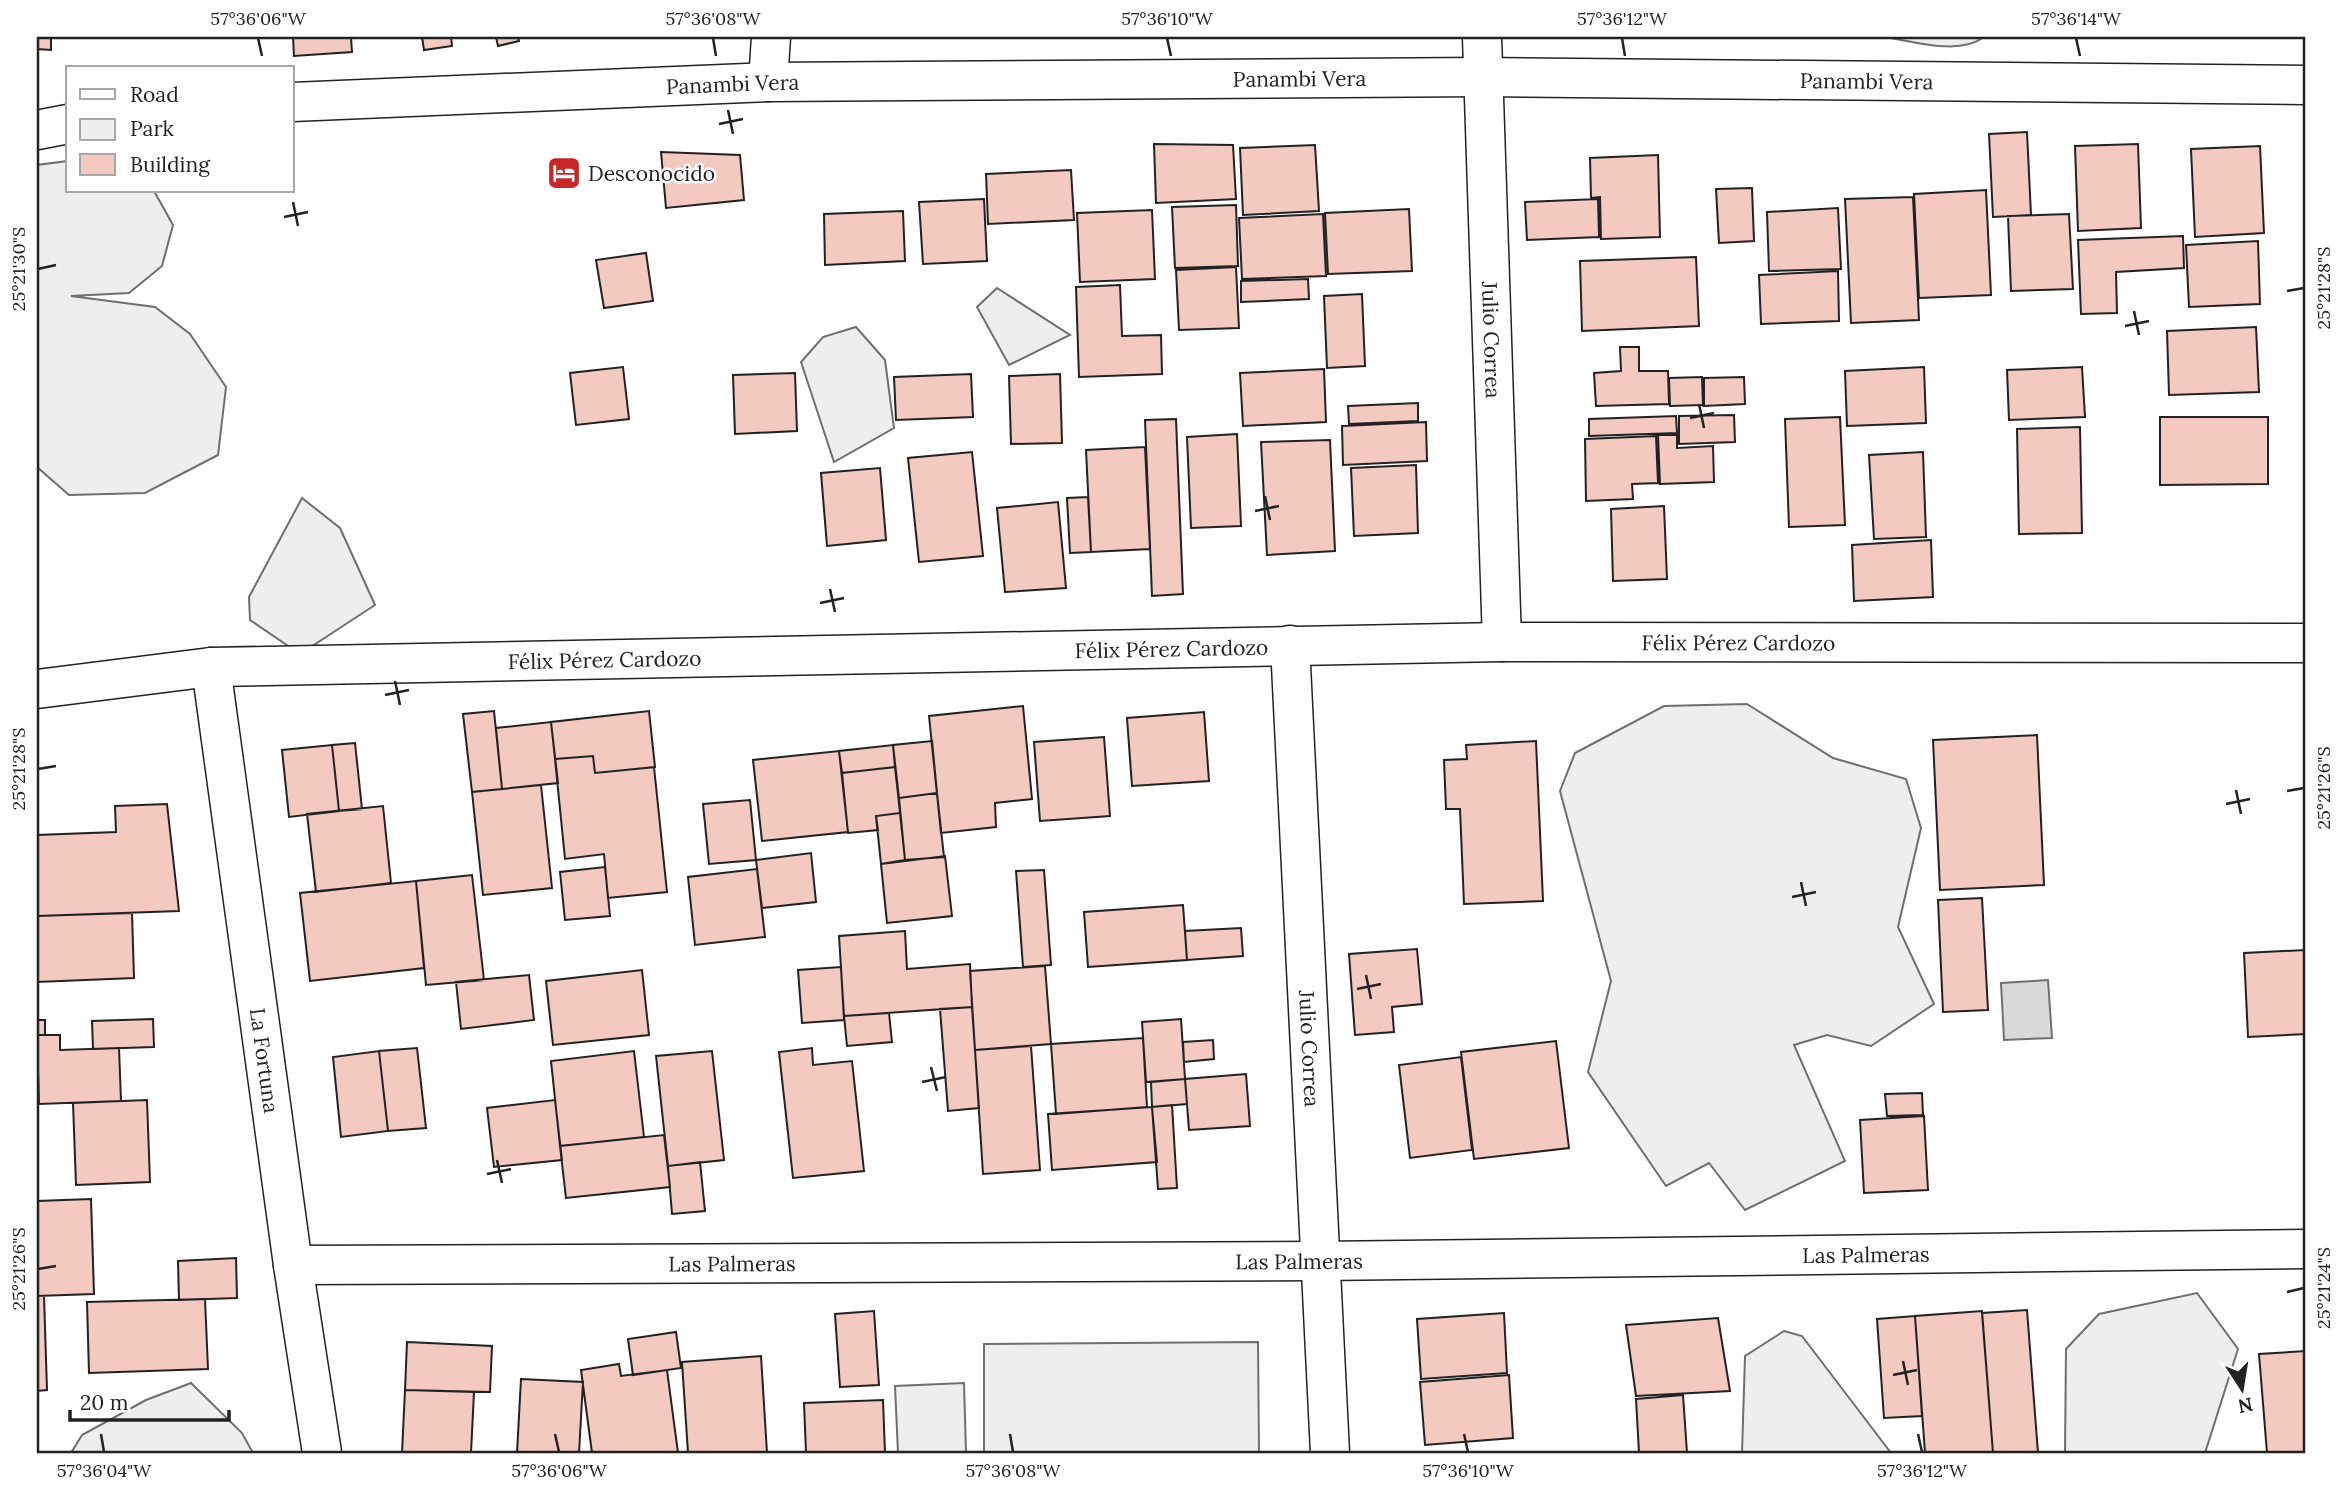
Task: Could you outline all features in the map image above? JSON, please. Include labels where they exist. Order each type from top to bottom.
[{"type":"street","points":[[768,82],[771,37]]},
{"type":"street","name":"Julio Correa","points":[[1482,37],[1502,642]]},
{"type":"street","name":"Panambi Vera","points":[[294,102],[768,82],[1483,77],[2306,85]]},
{"type":"street","points":[[37,130],[66,124]]},
{"type":"street","name":"Félix Pérez Cardozo","points":[[37,689],[211,667],[1290,645],[1502,642],[2306,643]]},
{"type":"street","name":"Julio Correa","points":[[1290,645],[1329,1453]]},
{"type":"street","name":"La Fortuna","points":[[211,667],[293,1265],[322,1453]]},
{"type":"street","name":"Las Palmeras","points":[[293,1265],[1320,1261],[2306,1249]]},
{"type":"green space","points":[[1884,37],[1984,37],[1962,46],[1936,46]]},
{"type":"green space","points":[[66,161],[66,192],[155,192],[173,225],[162,266],[129,293],[71,296],[155,307],[190,334],[226,387],[218,455],[145,493],[69,495],[37,467],[37,165]]},
{"type":"green space","points":[[997,288],[1070,335],[1009,365],[977,307]]},
{"type":"green space","points":[[856,327],[885,360],[894,428],[834,462],[801,362],[823,337]]},
{"type":"green space","points":[[302,498],[340,528],[375,605],[300,654],[250,620],[249,597]]},
{"type":"green space","points":[[1747,704],[1833,758],[1906,779],[1921,828],[1898,927],[1934,1004],[1871,1046],[1827,1035],[1794,1045],[1845,1161],[1745,1210],[1709,1163],[1666,1186],[1588,1072],[1611,981],[1560,791],[1575,753],[1664,706]]},
{"type":"green space","points":[[2197,1293],[2238,1349],[2205,1453],[2065,1453],[2066,1349],[2099,1314]]},
{"type":"green space","points":[[1784,1331],[1802,1336],[1891,1453],[1742,1453],[1745,1356]]},
{"type":"green space","points":[[1258,1342],[1259,1453],[984,1453],[984,1344]]},
{"type":"green space","points":[[191,1383],[242,1433],[253,1453],[71,1453],[82,1435],[146,1400]]},
{"type":"green space","points":[[964,1383],[966,1453],[898,1453],[895,1386]]},
{"type":"shaded area","points":[[2048,980],[2052,1038],[2004,1040],[2001,983]]},
{"type":"building","points":[[37,37],[51,37],[51,50],[37,49]]},
{"type":"building","points":[[293,37],[351,37],[352,52],[294,56]]},
{"type":"building","points":[[422,37],[451,37],[452,46],[424,50]]},
{"type":"building","points":[[496,37],[518,37],[519,41],[498,46]]},
{"type":"building","points":[[2027,132],[2031,215],[1993,217],[1989,134]]},
{"type":"building","points":[[1154,144],[1233,145],[1236,199],[1156,203]]},
{"type":"building","points":[[2138,144],[2141,228],[2078,231],[2075,146]]},
{"type":"building","points":[[1315,145],[1319,211],[1243,215],[1240,148]]},
{"type":"building","points":[[2260,146],[2264,233],[2195,237],[2191,149]]},
{"type":"building","points":[[661,152],[740,155],[744,200],[666,208]]},
{"type":"building","points":[[1658,155],[1660,237],[1601,239],[1600,197],[1591,198],[1590,158]]},
{"type":"building","points":[[1071,170],[1074,220],[988,224],[986,174]]},
{"type":"building","points":[[1752,188],[1754,241],[1719,243],[1716,189]]},
{"type":"building","points":[[1986,190],[1991,295],[1919,298],[1914,194]]},
{"type":"building","points":[[1913,197],[1919,320],[1851,323],[1845,199]]},
{"type":"building","points":[[984,199],[987,261],[923,264],[919,202]]},
{"type":"building","points":[[1598,199],[1599,237],[1527,240],[1525,202]]},
{"type":"building","points":[[1236,205],[1238,266],[1175,268],[1172,207]]},
{"type":"building","points":[[1838,208],[1841,269],[1769,271],[1767,212]]},
{"type":"building","points":[[1409,209],[1412,271],[1328,274],[1325,213]]},
{"type":"building","points":[[1152,210],[1155,279],[1080,282],[1077,213]]},
{"type":"building","points":[[903,211],[905,261],[825,265],[824,214]]},
{"type":"building","points":[[1323,214],[1326,276],[1242,279],[1239,218]]},
{"type":"building","points":[[2069,214],[2073,289],[2011,291],[2008,216]]},
{"type":"building","points":[[2183,236],[2184,268],[2116,272],[2117,313],[2081,314],[2078,240]]},
{"type":"building","points":[[2258,241],[2260,304],[2189,307],[2186,245]]},
{"type":"building","points":[[646,253],[653,301],[604,308],[596,260]]},
{"type":"building","points":[[1696,257],[1699,326],[1582,331],[1580,261]]},
{"type":"building","points":[[1236,267],[1239,328],[1179,330],[1176,270]]},
{"type":"building","points":[[1838,271],[1839,321],[1761,324],[1759,275]]},
{"type":"building","points":[[1308,279],[1309,299],[1241,302],[1241,281]]},
{"type":"building","points":[[1120,285],[1122,336],[1161,335],[1162,374],[1079,377],[1076,287]]},
{"type":"building","points":[[1362,294],[1365,366],[1327,368],[1324,296]]},
{"type":"building","points":[[2256,327],[2259,392],[2169,395],[2167,331]]},
{"type":"building","points":[[1620,347],[1639,347],[1639,371],[1668,371],[1669,404],[1596,406],[1594,373],[1621,371]]},
{"type":"building","points":[[623,367],[629,419],[576,425],[570,373]]},
{"type":"building","points":[[1924,367],[1926,423],[1847,426],[1845,371]]},
{"type":"building","points":[[2082,367],[2085,417],[2009,420],[2007,370]]},
{"type":"building","points":[[1324,369],[1326,422],[1243,426],[1240,373]]},
{"type":"building","points":[[795,373],[797,431],[735,434],[733,375]]},
{"type":"building","points":[[971,374],[973,417],[896,420],[894,377]]},
{"type":"building","points":[[1060,374],[1062,443],[1011,444],[1009,376]]},
{"type":"building","points":[[1702,377],[1703,405],[1670,406],[1669,378]]},
{"type":"building","points":[[1744,377],[1745,404],[1704,406],[1704,378]]},
{"type":"building","points":[[1418,403],[1418,421],[1349,424],[1348,406]]},
{"type":"building","points":[[1734,415],[1735,442],[1679,444],[1679,416]]},
{"type":"building","points":[[1676,416],[1677,433],[1589,436],[1589,419]]},
{"type":"building","points":[[1840,417],[1845,525],[1789,527],[1785,419]]},
{"type":"building","points":[[2160,417],[2268,417],[2268,484],[2160,485]]},
{"type":"building","points":[[1176,419],[1183,594],[1152,596],[1145,420]]},
{"type":"building","points":[[1426,422],[1427,461],[1343,465],[1342,426]]},
{"type":"building","points":[[2080,427],[2082,533],[2019,534],[2017,429]]},
{"type":"building","points":[[1237,434],[1241,526],[1191,528],[1187,437]]},
{"type":"building","points":[[1658,435],[1677,435],[1677,448],[1713,446],[1714,482],[1660,484]]},
{"type":"building","points":[[1656,436],[1658,483],[1632,484],[1633,499],[1586,501],[1585,439]]},
{"type":"building","points":[[1330,440],[1335,551],[1267,555],[1261,442]]},
{"type":"building","points":[[1145,447],[1150,549],[1091,552],[1086,450]]},
{"type":"building","points":[[972,452],[983,556],[919,562],[908,458]]},
{"type":"building","points":[[1923,452],[1926,537],[1874,539],[1869,455]]},
{"type":"building","points":[[1416,465],[1418,533],[1354,536],[1351,468]]},
{"type":"building","points":[[880,468],[886,540],[827,546],[821,473]]},
{"type":"building","points":[[1088,497],[1091,552],[1070,553],[1067,498]]},
{"type":"building","points":[[1058,502],[1066,588],[1005,592],[997,508]]},
{"type":"building","points":[[1664,506],[1667,579],[1613,581],[1611,509]]},
{"type":"building","points":[[1931,540],[1933,597],[1854,601],[1852,545]]},
{"type":"building","points":[[1023,706],[1032,799],[995,803],[996,827],[941,833],[929,716]]},
{"type":"building","points":[[494,711],[502,789],[472,792],[463,714]]},
{"type":"building","points":[[649,711],[655,767],[595,773],[593,756],[555,759],[551,722]]},
{"type":"building","points":[[1204,712],[1209,781],[1132,786],[1127,718]]},
{"type":"building","points":[[551,722],[558,783],[502,789],[496,728]]},
{"type":"building","points":[[2037,735],[2044,885],[1940,890],[1933,740]]},
{"type":"building","points":[[1104,737],[1110,816],[1040,821],[1034,742]]},
{"type":"building","points":[[932,741],[937,793],[899,798],[893,745]]},
{"type":"building","points":[[1536,741],[1543,901],[1464,904],[1460,809],[1446,809],[1444,760],[1467,759],[1466,745]]},
{"type":"building","points":[[355,743],[362,809],[339,811],[332,745]]},
{"type":"building","points":[[332,745],[339,811],[289,817],[282,750]]},
{"type":"building","points":[[893,745],[895,767],[842,773],[839,751]]},
{"type":"building","points":[[839,751],[848,832],[762,841],[753,760]]},
{"type":"building","points":[[593,756],[595,773],[654,767],[667,892],[608,898],[604,854],[565,859],[555,759]]},
{"type":"building","points":[[895,767],[900,813],[876,816],[878,830],[848,833],[842,773]]},
{"type":"building","points":[[541,785],[552,888],[483,895],[472,792]]},
{"type":"building","points":[[937,793],[944,857],[905,860],[899,798]]},
{"type":"building","points":[[750,800],[756,860],[709,864],[703,804]]},
{"type":"building","points":[[167,804],[179,911],[37,916],[37,835],[116,832],[115,806]]},
{"type":"building","points":[[383,806],[391,883],[316,892],[307,814]]},
{"type":"building","points":[[900,813],[905,860],[881,864],[876,816]]},
{"type":"building","points":[[811,853],[816,902],[762,908],[756,860]]},
{"type":"building","points":[[945,856],[952,916],[887,923],[881,864]]},
{"type":"building","points":[[605,867],[610,916],[565,920],[560,872]]},
{"type":"building","points":[[757,869],[765,937],[695,945],[688,877]]},
{"type":"building","points":[[1044,870],[1051,965],[1023,967],[1016,871]]},
{"type":"building","points":[[472,875],[484,980],[426,985],[416,881]]},
{"type":"building","points":[[416,881],[424,968],[310,981],[300,893]]},
{"type":"building","points":[[1982,898],[1988,1010],[1943,1012],[1938,900]]},
{"type":"building","points":[[1183,905],[1187,960],[1088,967],[1084,912]]},
{"type":"building","points":[[132,913],[134,978],[37,982],[37,916]]},
{"type":"building","points":[[1241,928],[1243,956],[1187,960],[1185,931]]},
{"type":"building","points":[[905,931],[907,969],[970,964],[972,1007],[844,1016],[839,936]]},
{"type":"building","points":[[1417,949],[1422,1004],[1392,1007],[1394,1032],[1355,1035],[1349,954]]},
{"type":"building","points":[[2306,950],[2306,1034],[2248,1037],[2244,953]]},
{"type":"building","points":[[1045,966],[1051,1044],[975,1050],[970,971]]},
{"type":"building","points":[[841,967],[844,1020],[802,1023],[798,970]]},
{"type":"building","points":[[642,970],[649,1035],[553,1045],[546,981]]},
{"type":"building","points":[[529,975],[534,1020],[461,1029],[456,982]]},
{"type":"building","points":[[972,1007],[979,1108],[948,1111],[940,1009]]},
{"type":"building","points":[[889,1013],[892,1042],[847,1046],[844,1016]]},
{"type":"building","points":[[153,1019],[154,1047],[93,1049],[92,1021]]},
{"type":"building","points":[[1181,1019],[1185,1079],[1146,1082],[1142,1022]]},
{"type":"building","points":[[37,1020],[45,1020],[45,1035],[37,1035]]},
{"type":"building","points":[[37,1035],[60,1035],[60,1050],[119,1048],[121,1101],[39,1104]]},
{"type":"building","points":[[1143,1038],[1147,1107],[1056,1114],[1051,1044]]},
{"type":"building","points":[[1213,1040],[1214,1059],[1184,1062],[1183,1042]]},
{"type":"building","points":[[1556,1041],[1569,1148],[1474,1159],[1461,1052]]},
{"type":"building","points":[[1031,1046],[1040,1170],[983,1174],[975,1050]]},
{"type":"building","points":[[417,1048],[426,1128],[388,1131],[379,1051]]},
{"type":"building","points":[[812,1048],[813,1065],[852,1061],[864,1171],[793,1178],[779,1052]]},
{"type":"building","points":[[379,1051],[388,1131],[341,1137],[333,1057]]},
{"type":"building","points":[[634,1051],[644,1137],[560,1146],[551,1061]]},
{"type":"building","points":[[712,1051],[724,1160],[668,1166],[656,1056]]},
{"type":"building","points":[[1461,1057],[1472,1150],[1410,1158],[1399,1065]]},
{"type":"building","points":[[1246,1074],[1250,1126],[1189,1130],[1185,1079]]},
{"type":"building","points":[[1185,1079],[1187,1104],[1152,1107],[1151,1082]]},
{"type":"building","points":[[1922,1093],[1923,1115],[1887,1116],[1885,1094]]},
{"type":"building","points":[[147,1100],[150,1182],[76,1185],[73,1103]]},
{"type":"building","points":[[555,1100],[562,1160],[494,1167],[487,1108]]},
{"type":"building","points":[[1172,1105],[1177,1188],[1158,1189],[1152,1107]]},
{"type":"building","points":[[1152,1107],[1157,1162],[1052,1170],[1048,1114]]},
{"type":"building","points":[[1924,1116],[1928,1190],[1864,1193],[1860,1120]]},
{"type":"building","points":[[664,1135],[670,1187],[566,1198],[560,1146]]},
{"type":"building","points":[[700,1162],[705,1211],[672,1214],[668,1166]]},
{"type":"building","points":[[91,1199],[94,1294],[37,1296],[37,1201]]},
{"type":"building","points":[[236,1258],[237,1298],[179,1300],[178,1261]]},
{"type":"building","points":[[37,1296],[44,1296],[47,1390],[37,1391]]},
{"type":"building","points":[[205,1299],[208,1369],[89,1373],[87,1302]]},
{"type":"building","points":[[2027,1310],[2038,1453],[1993,1453],[1982,1313]]},
{"type":"building","points":[[874,1311],[879,1385],[840,1387],[835,1314]]},
{"type":"building","points":[[1982,1311],[1993,1453],[1925,1453],[1915,1316]]},
{"type":"building","points":[[1504,1313],[1507,1373],[1421,1379],[1417,1319]]},
{"type":"building","points":[[1915,1316],[1922,1416],[1884,1418],[1877,1319]]},
{"type":"building","points":[[1718,1318],[1730,1391],[1636,1396],[1626,1325]]},
{"type":"building","points":[[676,1332],[681,1368],[633,1375],[628,1339]]},
{"type":"building","points":[[407,1342],[492,1346],[490,1392],[405,1390]]},
{"type":"building","points":[[2306,1351],[2306,1453],[2267,1453],[2259,1354]]},
{"type":"building","points":[[761,1356],[767,1453],[688,1453],[682,1362]]},
{"type":"building","points":[[619,1364],[621,1376],[667,1370],[678,1453],[592,1453],[581,1370]]},
{"type":"building","points":[[1509,1375],[1513,1438],[1425,1445],[1420,1382]]},
{"type":"building","points":[[521,1379],[583,1382],[579,1453],[517,1453]]},
{"type":"building","points":[[405,1390],[474,1392],[471,1453],[402,1453]]},
{"type":"building","points":[[1683,1395],[1687,1453],[1639,1453],[1636,1399]]},
{"type":"building","points":[[883,1400],[885,1453],[806,1453],[804,1403]]},
{"type":"place","name":"Desconocido","points":[[564,173]]}]
